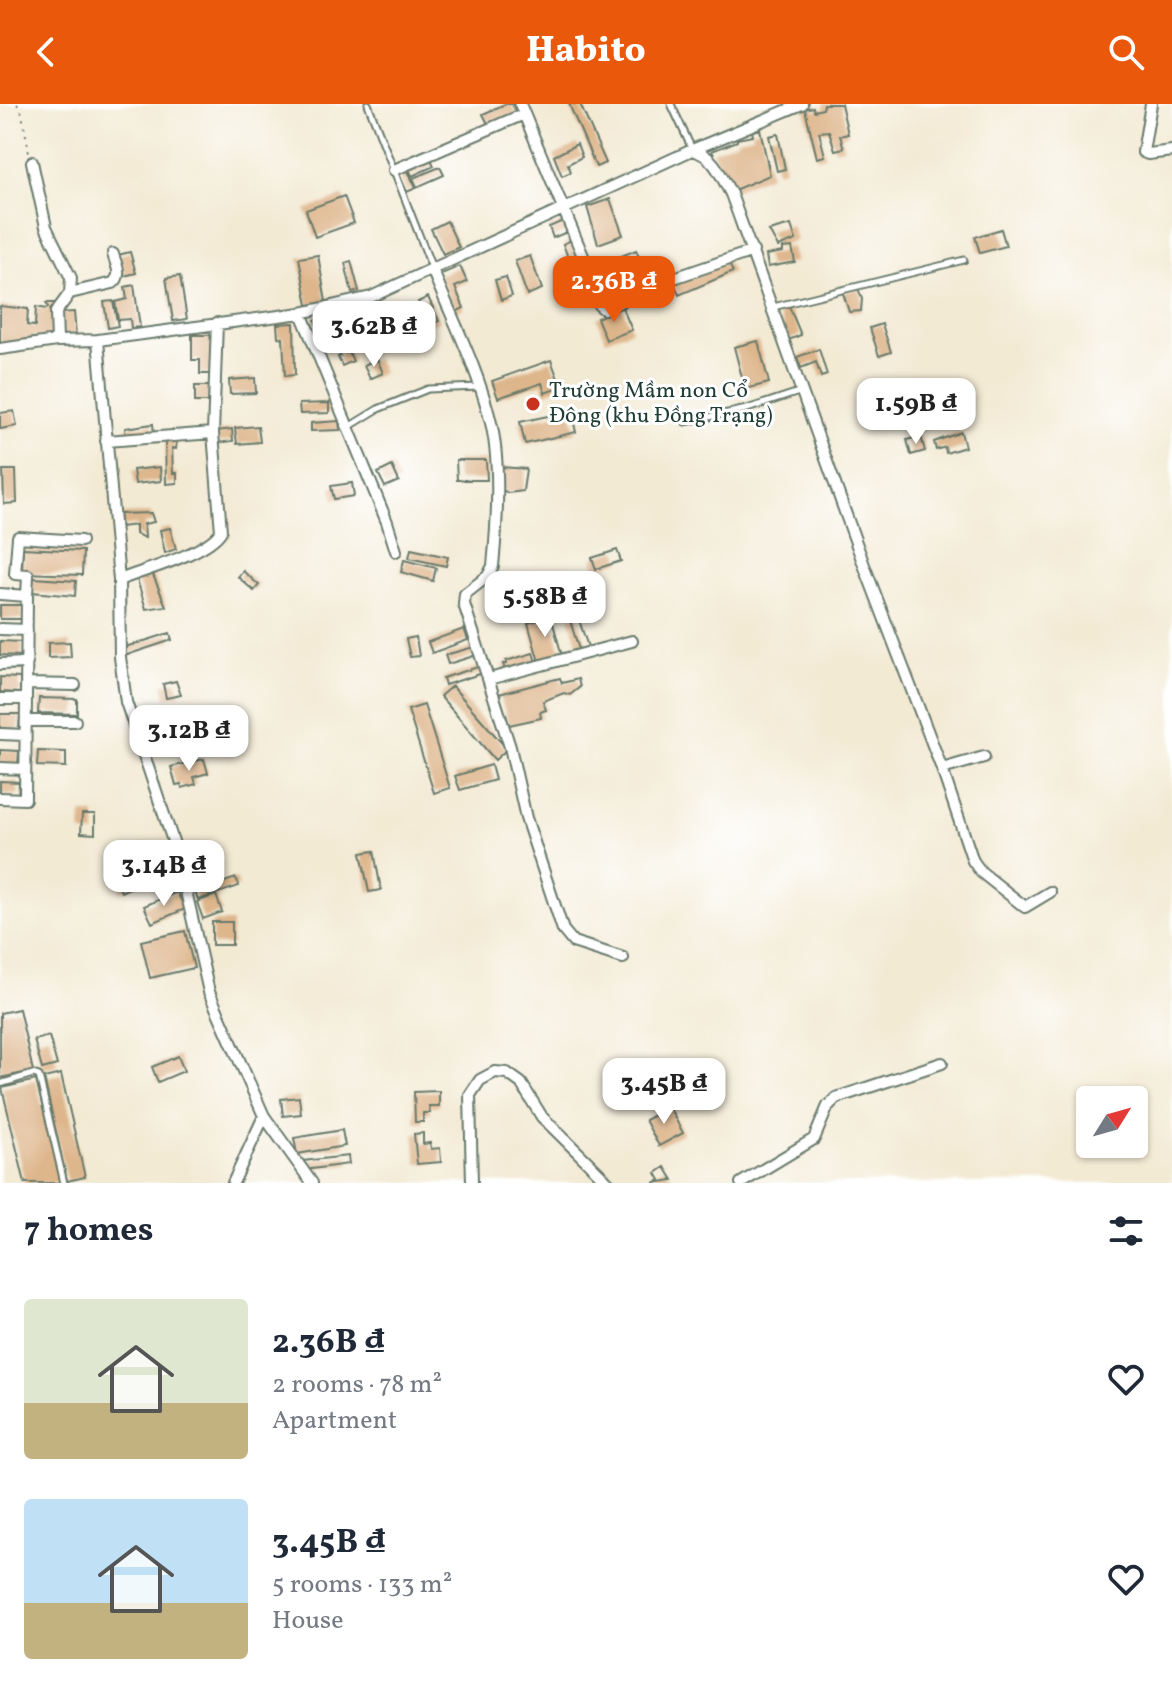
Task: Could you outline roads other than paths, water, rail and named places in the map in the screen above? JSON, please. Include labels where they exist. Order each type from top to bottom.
[{"type":"street","points":[[0,349],[57,341],[98,340],[301,313],[371,297],[692,150],[802,104]]},
{"type":"street","points":[[1151,104],[1143,152],[1172,151]]},
{"type":"street","points":[[394,170],[522,109],[578,244],[599,305],[604,309],[671,279],[753,251]]},
{"type":"street","points":[[692,150],[705,153],[711,159],[731,194],[973,861],[981,872],[1025,907],[1050,892]]},
{"type":"street","points":[[32,162],[46,227],[71,278],[70,293],[56,312],[57,341]]},
{"type":"street","points":[[70,293],[113,283],[118,279],[113,254]]},
{"type":"street","points":[[432,269],[480,387],[491,420],[496,455],[492,571],[465,594],[464,604],[510,747],[526,818],[563,930],[573,942],[623,958]]},
{"type":"street","points":[[301,313],[396,551]]},
{"type":"street","points":[[119,580],[199,549],[219,535],[222,526],[213,433],[217,323]]},
{"type":"street","points":[[98,340],[119,580],[120,657],[126,702],[178,856],[209,992],[264,1116],[312,1183]]},
{"type":"street","points":[[106,441],[213,433]]},
{"type":"street","points":[[0,798],[25,799],[28,575],[15,574],[18,537],[81,541]]},
{"type":"street","points":[[0,594],[27,596]]},
{"type":"street","points":[[0,629],[27,630]]},
{"type":"street","points":[[489,679],[632,641]]},
{"type":"street","points":[[0,664],[27,663]]},
{"type":"street","points":[[27,684],[75,685]]},
{"type":"street","points":[[0,699],[26,699]]},
{"type":"street","points":[[26,721],[75,721]]},
{"type":"street","points":[[0,734],[25,735]]},
{"type":"street","points":[[942,769],[984,757]]},
{"type":"street","points":[[0,768],[25,769]]},
{"type":"street","points":[[741,1183],[769,1164],[811,1143],[819,1132],[828,1106],[836,1098],[942,1063]]},
{"type":"street","points":[[472,1183],[470,1095],[480,1080],[495,1072],[507,1073],[521,1083],[542,1117],[609,1183]]},
{"type":"street","points":[[233,1183],[264,1116]]},
{"type":"lane","points":[[368,104],[432,269]]},
{"type":"lane","points":[[671,104],[692,150]]},
{"type":"lane","points":[[772,307],[964,260]]},
{"type":"lane","points":[[347,428],[378,409],[428,389],[480,387]]},
{"type":"lane","points":[[685,422],[747,409],[803,390]]},
{"type":"lane","points":[[0,1084],[33,1074],[39,1076],[64,1183]]},
{"type":"place","name":"Trường Mầm non Cổ Đông (khu Đồng Trạng)","points":[[533,404]]}]
